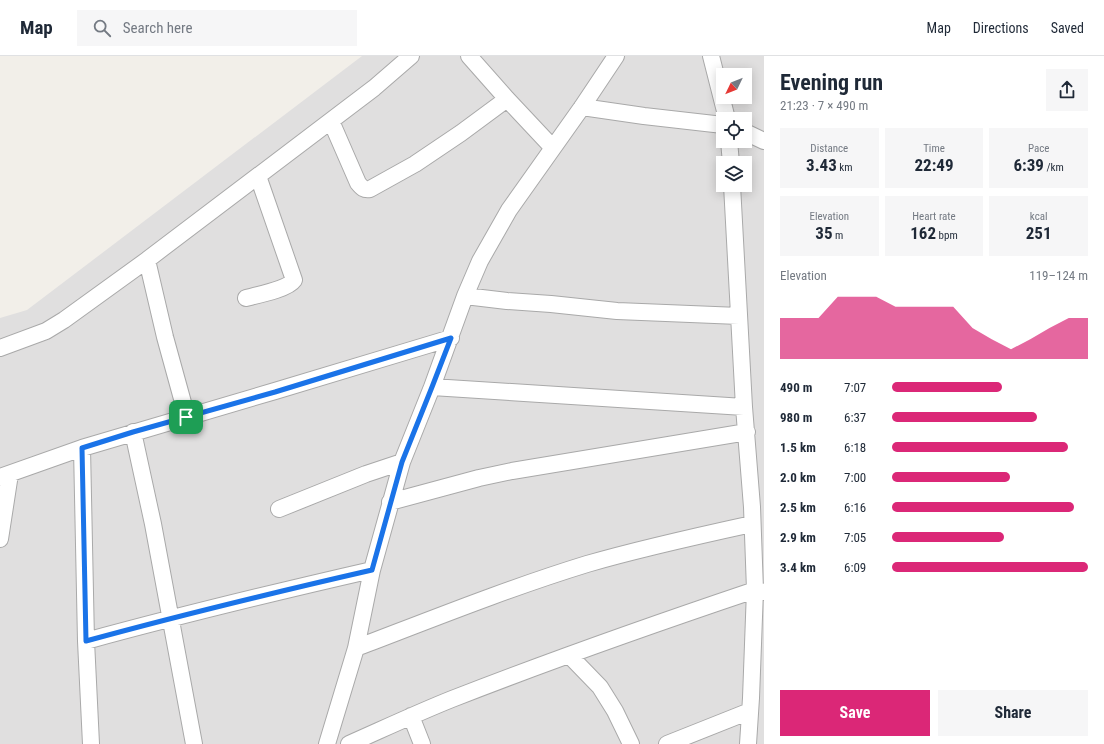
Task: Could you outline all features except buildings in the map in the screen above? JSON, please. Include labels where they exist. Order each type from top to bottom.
[{"type":"street","points":[[0,348],[46,331],[64,320],[147,260],[331,121],[374,88],[411,56]]},
{"type":"street","points":[[469,56],[553,148]]},
{"type":"street","points":[[327,744],[356,648],[372,570],[402,462],[451,338],[465,296],[480,261],[509,210],[616,56]]},
{"type":"street","points":[[711,56],[725,112]]},
{"type":"street","points":[[331,121],[358,183],[365,190],[370,189],[415,164],[461,133],[507,99]]},
{"type":"street","points":[[582,107],[644,116],[716,123]]},
{"type":"street","points":[[752,135],[764,141]]},
{"type":"street","points":[[246,298],[269,293],[292,284],[294,280],[258,176]]},
{"type":"street","points":[[732,192],[744,407],[758,507],[752,524],[760,591],[755,704],[748,744]]},
{"type":"street","points":[[147,260],[186,417]]},
{"type":"street","points":[[465,296],[617,311],[739,316]]},
{"type":"street","points":[[0,539],[5,476],[82,448],[133,432],[290,387],[451,338]]},
{"type":"street","points":[[432,387],[744,407]]},
{"type":"street","points":[[133,432],[153,524],[194,744]]},
{"type":"street","points":[[390,502],[512,471],[747,432]]},
{"type":"street","points":[[82,448],[86,641],[91,744]]},
{"type":"street","points":[[279,509],[366,474],[402,462]]},
{"type":"street","points":[[356,648],[498,594],[588,564],[673,541],[752,524]]},
{"type":"street","points":[[86,641],[170,618],[372,570]]},
{"type":"street","points":[[349,744],[453,699],[569,655],[666,620],[760,591]]},
{"type":"street","points":[[569,655],[600,687],[615,711],[631,744]]},
{"type":"street","points":[[667,744],[755,704]]},
{"type":"street","points":[[411,716],[422,744]]},
{"type":"shaded area","points":[[362,56],[764,56],[764,744],[0,744],[0,318],[27,310]]},
{"type":"route","points":[[451,338],[402,462],[372,570],[170,618],[86,641],[82,448],[186,417],[275,392],[451,338]]}]
